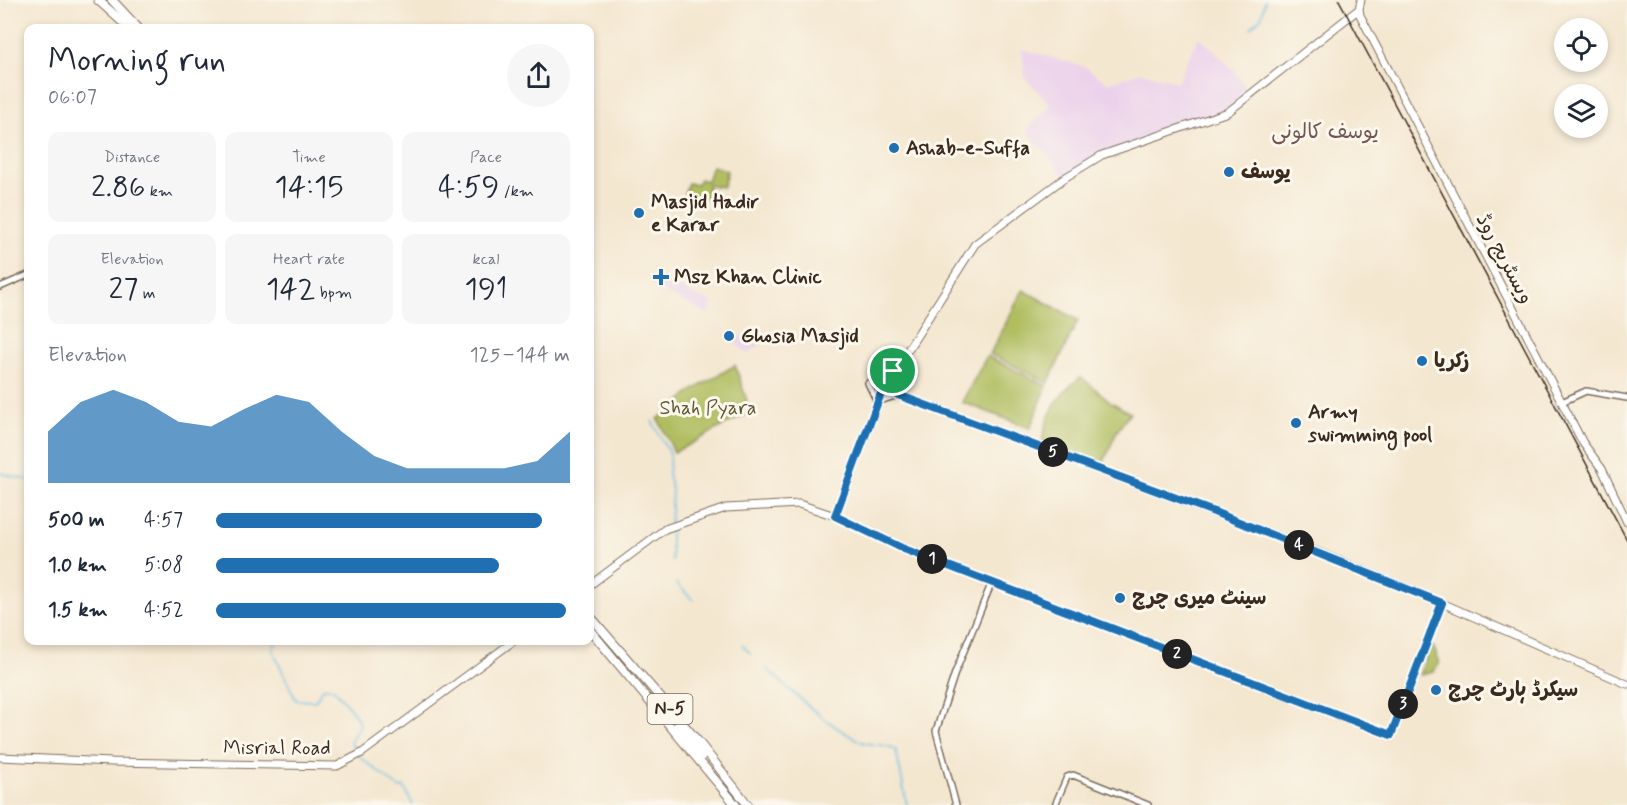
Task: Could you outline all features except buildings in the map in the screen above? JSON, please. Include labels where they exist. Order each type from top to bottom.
[{"type":"highway","points":[[104,1],[125,24]]},
{"type":"highway","points":[[104,1],[133,24]]},
{"type":"highway","name":"N-5","points":[[594,621],[634,670],[697,740],[747,805]]},
{"type":"highway","name":"N-5","points":[[594,635],[735,804]]},
{"type":"highway","points":[[634,670],[702,756],[700,758],[686,745]]},
{"type":"highway","points":[[735,804],[706,767],[707,764],[711,764],[747,805]]},
{"type":"main road","points":[[594,582],[665,529],[726,508],[799,504],[835,516],[883,388],[975,244],[1058,182],[1102,155],[1228,112],[1359,9],[1361,0]]},
{"type":"main road","name":"ویسٹریج روڈ","points":[[1359,9],[1437,168],[1583,443],[1602,469],[1627,522]]},
{"type":"main road","points":[[883,388],[1204,508],[1442,603],[1627,684]]},
{"type":"main road","name":"Misrial Road","points":[[0,757],[337,766],[362,753],[508,645]]},
{"type":"street","points":[[0,287],[24,277]]},
{"type":"street","points":[[868,383],[877,402],[898,395],[893,371]]},
{"type":"street","points":[[1562,402],[1586,391],[1627,398]]},
{"type":"street","points":[[835,516],[904,549],[1391,735],[1442,603]]},
{"type":"street","points":[[956,805],[936,731],[948,693],[992,582]]},
{"type":"street","points":[[1055,805],[1067,777],[1077,776],[1148,805]]},
{"type":"shaded area","points":[[1199,36],[1235,71],[1250,95],[1228,112],[1101,154],[1066,177],[1027,131],[1051,105],[1025,78],[1022,49],[1085,67],[1108,83],[1141,72],[1177,82]]},
{"type":"shaded area","points":[[655,276],[712,303],[708,314],[651,285]]},
{"type":"shaded area","points":[[742,335],[762,344],[747,354],[735,343]]},
{"type":"green space","points":[[712,166],[727,171],[723,187],[708,185],[708,198],[684,195],[688,183],[696,185],[700,179],[707,181]]},
{"type":"green space","points":[[1023,290],[1078,320],[1048,383],[990,354]]},
{"type":"green space","points":[[987,356],[1047,386],[1030,428],[962,402]]},
{"type":"green space","name":"Shah Pyara","points":[[735,365],[751,413],[731,421],[674,452],[658,419],[695,389]]},
{"type":"green space","points":[[1081,377],[1111,402],[1130,413],[1117,431],[1102,466],[1042,444],[1046,424],[1054,406],[1066,390]]},
{"type":"green space","points":[[1430,645],[1434,648],[1439,663],[1433,672],[1420,675]]},
{"type":"waterway","points":[[1251,28],[1262,16],[1265,0]]},
{"type":"waterway","points":[[652,421],[670,455],[668,474],[672,490],[670,526]]},
{"type":"waterway","points":[[0,473],[24,479]]},
{"type":"waterway","points":[[670,530],[672,561]]},
{"type":"waterway","points":[[676,583],[693,600]]},
{"type":"waterway","points":[[275,645],[273,651],[296,700],[315,701],[323,688],[333,688],[355,714],[360,725],[350,742],[357,754]]},
{"type":"waterway","points":[[742,645],[750,653]]},
{"type":"waterway","points":[[767,669],[811,708],[847,734],[864,743],[888,746],[896,750],[907,805]]},
{"type":"waterway","points":[[360,757],[399,788],[404,787],[413,805]]},
{"type":"railway","points":[[1339,0],[1627,540]]},
{"type":"place","name":"Ashab-e-Suffa","points":[[894,148]]},
{"type":"place","name":"یوسف","points":[[1229,172]]},
{"type":"place","name":"Masjid Hadir e Karar","points":[[639,213]]},
{"type":"place","name":"Msz Khan Clinic","points":[[661,277]]},
{"type":"place","name":"Ghosia Masjid","points":[[729,336]]},
{"type":"place","name":"زکریا","points":[[1422,361]]},
{"type":"place","name":"Army swimming pool","points":[[1296,423]]},
{"type":"place","name":"سینٹ میری چرچ","points":[[1120,598]]},
{"type":"place","name":"سیکرڈ ہارٹ چرچ","points":[[1436,690]]},
{"type":"district","name":"یوسف کالونی","points":[[1325,132]]},
{"type":"route","points":[[893,371],[898,395],[1214,512],[1442,603],[1391,735],[904,549],[835,516],[883,388],[893,371]]}]
